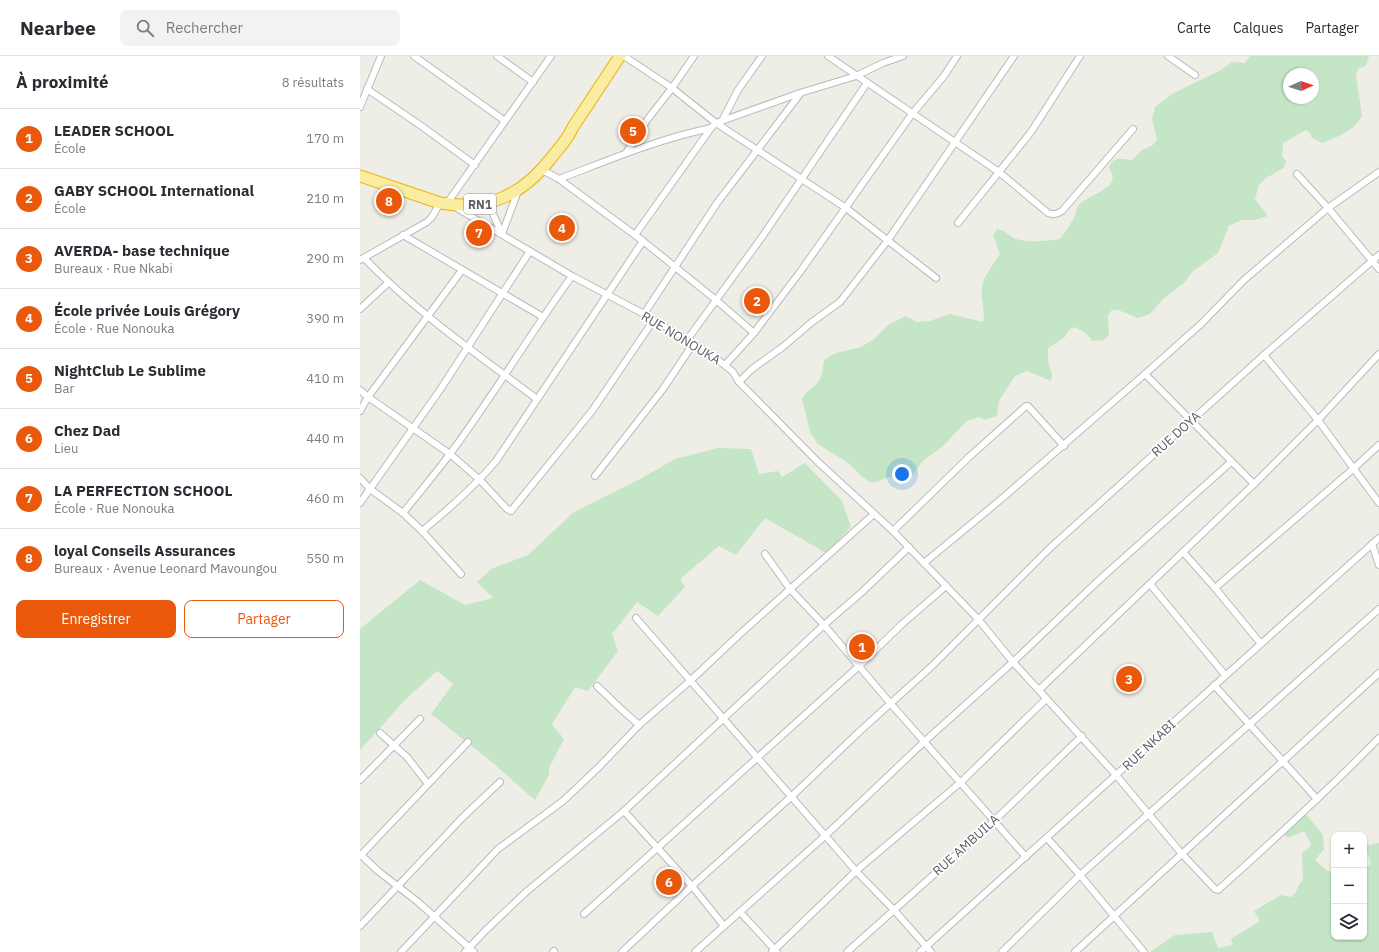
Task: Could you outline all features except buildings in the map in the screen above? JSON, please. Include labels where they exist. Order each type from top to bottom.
[{"type":"highway","name":"RN1","points":[[360,170],[452,202],[470,206],[488,203],[518,190],[542,170],[569,136],[573,127],[620,56]]},
{"type":"highway","name":"RN1","points":[[360,176],[440,204],[458,200],[482,199],[518,184],[533,174],[566,132],[573,127]]},
{"type":"street","points":[[360,107],[381,56]]},
{"type":"street","points":[[414,56],[505,121]]},
{"type":"street","points":[[497,56],[533,82]]},
{"type":"street","points":[[452,202],[475,164],[551,56]]},
{"type":"street","points":[[624,56],[672,88],[756,149],[846,208],[936,278]]},
{"type":"street","points":[[626,153],[646,120],[672,88],[694,56]]},
{"type":"street","points":[[719,122],[738,90],[762,56]]},
{"type":"street","points":[[828,56],[954,143],[999,172],[1048,213],[1056,214],[1062,211],[1133,129]]},
{"type":"street","points":[[883,62],[888,56]]},
{"type":"street","points":[[559,179],[626,153],[710,128],[719,122],[800,93],[856,76],[883,62],[903,56]]},
{"type":"street","points":[[725,365],[754,333],[846,208],[912,114],[944,76],[957,56]]},
{"type":"street","points":[[739,382],[752,369],[840,302],[888,240],[1014,56]]},
{"type":"street","points":[[958,223],[1031,132],[1080,56]]},
{"type":"street","points":[[1168,56],[1195,75]]},
{"type":"street","points":[[595,476],[663,389],[716,300],[762,237],[867,83]]},
{"type":"street","points":[[367,89],[475,164]]},
{"type":"street","points":[[644,314],[674,266],[717,203],[756,149],[800,93]]},
{"type":"street","points":[[635,235],[710,128]]},
{"type":"street","points":[[542,170],[559,179],[643,241],[754,333]]},
{"type":"street","points":[[924,563],[1064,446],[1201,324],[1244,280],[1328,208],[1379,172]]},
{"type":"street","points":[[1297,174],[1328,208],[1379,269]]},
{"type":"street","points":[[502,234],[518,190]]},
{"type":"street","name":"RUE NONOUKA","points":[[452,202],[572,276],[644,314],[653,321],[711,354],[734,372],[739,382],[818,462],[893,531],[978,619],[1013,662],[1082,736],[1150,814],[1182,854],[1215,889],[1218,890],[1317,799]]},
{"type":"street","points":[[488,203],[502,234]]},
{"type":"street","points":[[440,204],[427,222],[362,259],[427,316],[467,348],[537,399]]},
{"type":"street","points":[[403,236],[543,317]]},
{"type":"street","points":[[422,531],[455,504],[480,480],[496,461],[606,294],[643,241]]},
{"type":"street","points":[[360,503],[414,429],[530,251]]},
{"type":"street","name":"RUE DOYA","points":[[622,952],[932,666],[1050,548],[1264,355],[1379,255]]},
{"type":"street","points":[[360,411],[427,316],[462,270]]},
{"type":"street","points":[[403,513],[450,454],[572,276]]},
{"type":"street","points":[[360,309],[388,283]]},
{"type":"street","points":[[360,390],[368,398],[450,454],[480,480],[507,509],[511,511],[592,411],[653,321]]},
{"type":"street","points":[[1039,690],[1254,484],[1318,420],[1379,354]]},
{"type":"street","points":[[1264,355],[1318,420],[1379,504]]},
{"type":"street","points":[[1145,374],[1254,484]]},
{"type":"street","points":[[893,531],[1026,406],[1028,406],[1064,446]]},
{"type":"street","points":[[1215,588],[1354,469],[1379,445]]},
{"type":"street","points":[[696,952],[826,835],[1098,581],[1231,462]]},
{"type":"street","points":[[360,478],[370,489],[403,513],[422,531],[461,574]]},
{"type":"street","points":[[401,952],[498,849],[563,801],[599,767],[639,725],[690,681],[740,633],[874,514]]},
{"type":"street","name":"RUE NKABI","points":[[920,952],[1214,685],[1379,538]]},
{"type":"street","points":[[1372,544],[1379,566]]},
{"type":"street","points":[[467,950],[497,918],[624,811],[909,547]]},
{"type":"street","points":[[1183,552],[1215,588],[1260,644]]},
{"type":"street","points":[[765,554],[790,589],[824,625],[891,704],[995,820],[1026,857]]},
{"type":"street","points":[[1150,584],[1225,676]]},
{"type":"street","points":[[584,914],[859,666],[901,625],[946,586]]},
{"type":"street","points":[[1002,952],[1080,875],[1379,609]]},
{"type":"street","points":[[636,618],[690,681],[758,756],[856,871],[894,910],[931,952]]},
{"type":"street","points":[[1075,952],[1379,673]]},
{"type":"street","points":[[1214,685],[1317,799],[1379,738]]},
{"type":"street","points":[[597,686],[639,725]]},
{"type":"street","points":[[740,912],[774,951],[856,871],[960,782],[1046,699]]},
{"type":"street","points":[[360,780],[420,719]]},
{"type":"street","points":[[380,734],[406,757],[428,784]]},
{"type":"street","name":"RUE AMBUILA","points":[[847,952],[995,820],[1082,736]]},
{"type":"street","points":[[468,742],[360,855],[434,916],[467,950],[474,952]]},
{"type":"street","points":[[360,926],[463,817],[500,782]]},
{"type":"street","points":[[624,811],[692,886],[724,926]]},
{"type":"street","points":[[1047,838],[1144,952]]},
{"type":"green space","points":[[1250,56],[1369,56],[1366,66],[1359,68],[1356,74],[1362,116],[1350,129],[1339,136],[1322,143],[1311,137],[1311,134],[1306,130],[1283,143],[1282,156],[1286,161],[1284,168],[1266,178],[1259,185],[1255,199],[1268,216],[1254,220],[1241,220],[1229,226],[1218,253],[1193,271],[1185,282],[1163,299],[1150,314],[1138,318],[1118,310],[1112,310],[1108,315],[1109,335],[1104,340],[1092,341],[1087,334],[1074,327],[1069,330],[1064,338],[1048,348],[1048,362],[1052,374],[1051,381],[1027,371],[1015,376],[999,401],[997,416],[985,420],[979,417],[967,421],[942,447],[924,460],[909,479],[901,481],[889,477],[877,482],[870,482],[848,463],[818,444],[810,432],[802,399],[820,379],[824,360],[836,353],[861,347],[874,339],[888,325],[905,316],[917,322],[930,321],[950,314],[983,322],[983,283],[1000,254],[993,235],[997,229],[1013,238],[1027,241],[1060,239],[1074,218],[1078,206],[1103,190],[1112,181],[1112,175],[1109,168],[1113,161],[1115,159],[1132,160],[1141,151],[1153,145],[1157,139],[1152,119],[1155,107],[1172,94],[1221,70],[1232,62],[1245,63]]},
{"type":"green space","points":[[718,448],[751,449],[759,474],[778,471],[782,477],[805,463],[842,501],[851,527],[826,553],[765,518],[736,555],[719,546],[680,579],[685,587],[658,616],[637,602],[612,634],[618,651],[588,691],[575,687],[552,724],[564,739],[549,768],[549,775],[535,800],[492,762],[431,714],[453,684],[437,671],[406,699],[360,750],[360,629],[420,580],[465,605],[493,598],[477,582],[491,569],[528,555],[574,512],[640,479],[675,459]]},
{"type":"green space","points":[[1307,815],[1323,835],[1324,849],[1315,860],[1326,870],[1331,872],[1331,940],[1367,940],[1367,867],[1371,864],[1367,852],[1367,846],[1379,843],[1379,952],[1150,952],[1175,935],[1212,932],[1218,948],[1233,945],[1231,939],[1260,921],[1254,911],[1281,895],[1292,897],[1303,880],[1302,853],[1308,849],[1311,844],[1304,831],[1288,838],[1282,832],[1299,817]]},
{"type":"place","name":"NightClub Le Sublime","points":[[633,131]]},
{"type":"place","name":"loyal Conseils Assurances","points":[[389,201]]},
{"type":"place","name":"École privée Louis Grégory","points":[[562,228]]},
{"type":"place","name":"LA PERFECTION SCHOOL","points":[[479,233]]},
{"type":"place","name":"GABY SCHOOL International","points":[[757,301]]},
{"type":"place","name":"LEADER SCHOOL","points":[[862,647]]},
{"type":"place","name":"AVERDA- base technique","points":[[1129,679]]},
{"type":"place","name":"Chez Dad","points":[[669,882]]}]
